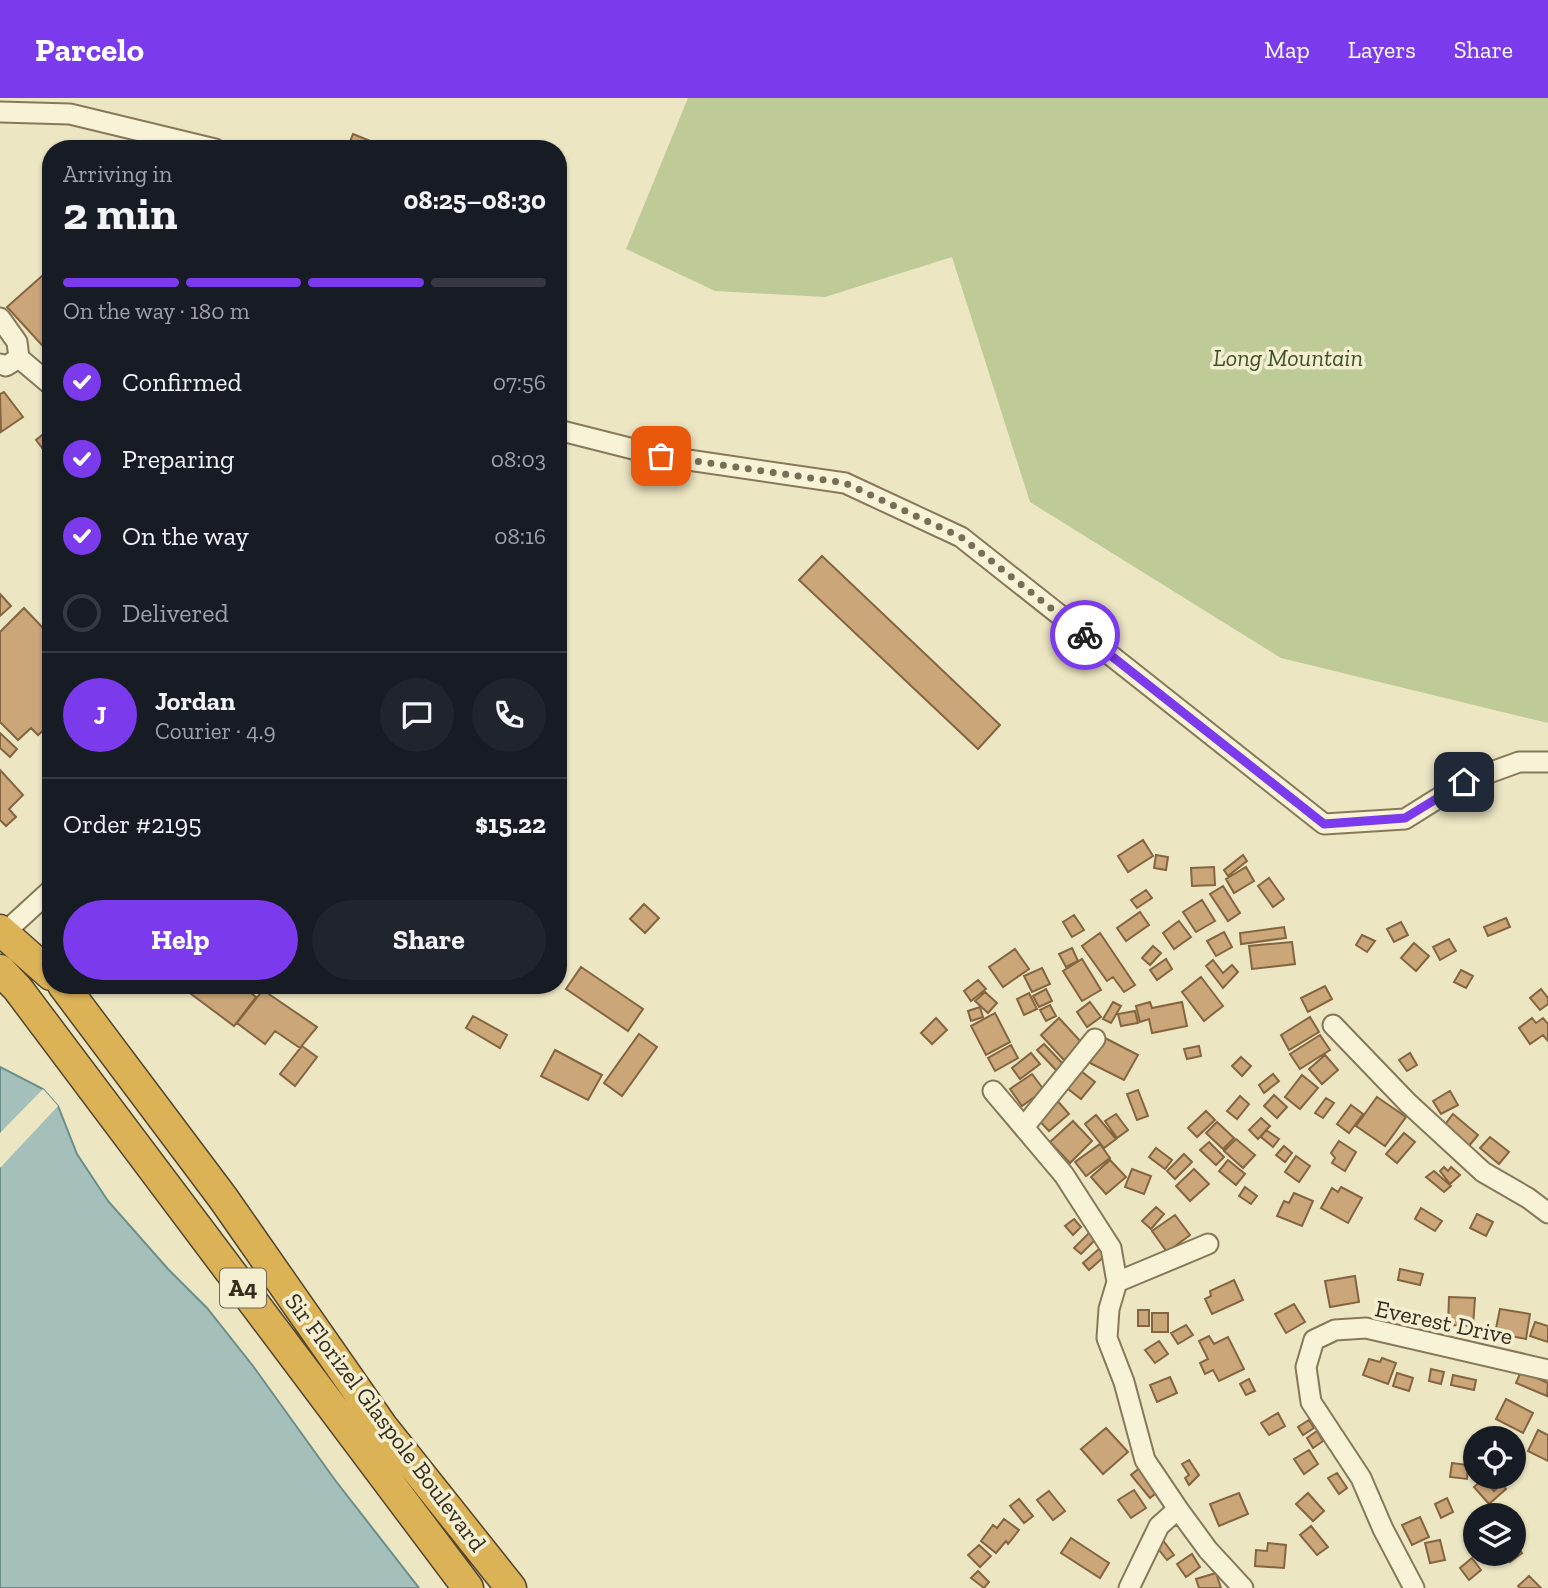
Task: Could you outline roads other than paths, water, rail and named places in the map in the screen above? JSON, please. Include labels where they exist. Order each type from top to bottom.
[{"type":"highway","points":[[2,931],[42,967]]},
{"type":"highway","name":"Sir Florizel Glaspole Boulevard","points":[[0,971],[14,983],[468,1588]]},
{"type":"highway","name":"Sir Florizel Glaspole Boulevard","points":[[69,994],[223,1198],[383,1426],[512,1588]]},
{"type":"street","points":[[0,112],[70,114],[178,140]]},
{"type":"street","points":[[0,318],[17,342],[19,358],[42,377]]},
{"type":"street","points":[[0,364],[6,366],[19,358]]},
{"type":"street","points":[[567,432],[661,456],[845,483],[961,537],[1324,824],[1405,818],[1464,782],[1519,762],[1548,761]]},
{"type":"street","points":[[2,931],[42,898]]},
{"type":"street","points":[[1333,1025],[1408,1103],[1483,1172],[1548,1213]]},
{"type":"street","points":[[1024,1127],[1094,1038]]},
{"type":"street","points":[[993,1091],[1064,1175],[1111,1248],[1116,1282],[1109,1309],[1107,1338],[1124,1382],[1145,1460],[1208,1550],[1243,1588]]},
{"type":"street","points":[[1116,1282],[1208,1244]]},
{"type":"street","name":"Everest Drive","points":[[1414,1588],[1383,1529],[1361,1478],[1311,1402],[1306,1367],[1314,1340],[1335,1330],[1366,1328],[1548,1370]]},
{"type":"street","points":[[1129,1588],[1159,1526],[1178,1508]]},
{"type":"water","points":[[0,1067],[43,1089],[58,1106],[77,1154],[108,1201],[168,1269],[207,1308],[419,1588],[0,1588]]},
{"type":"park label","name":"Long Mountain","points":[[1288,357]]}]
